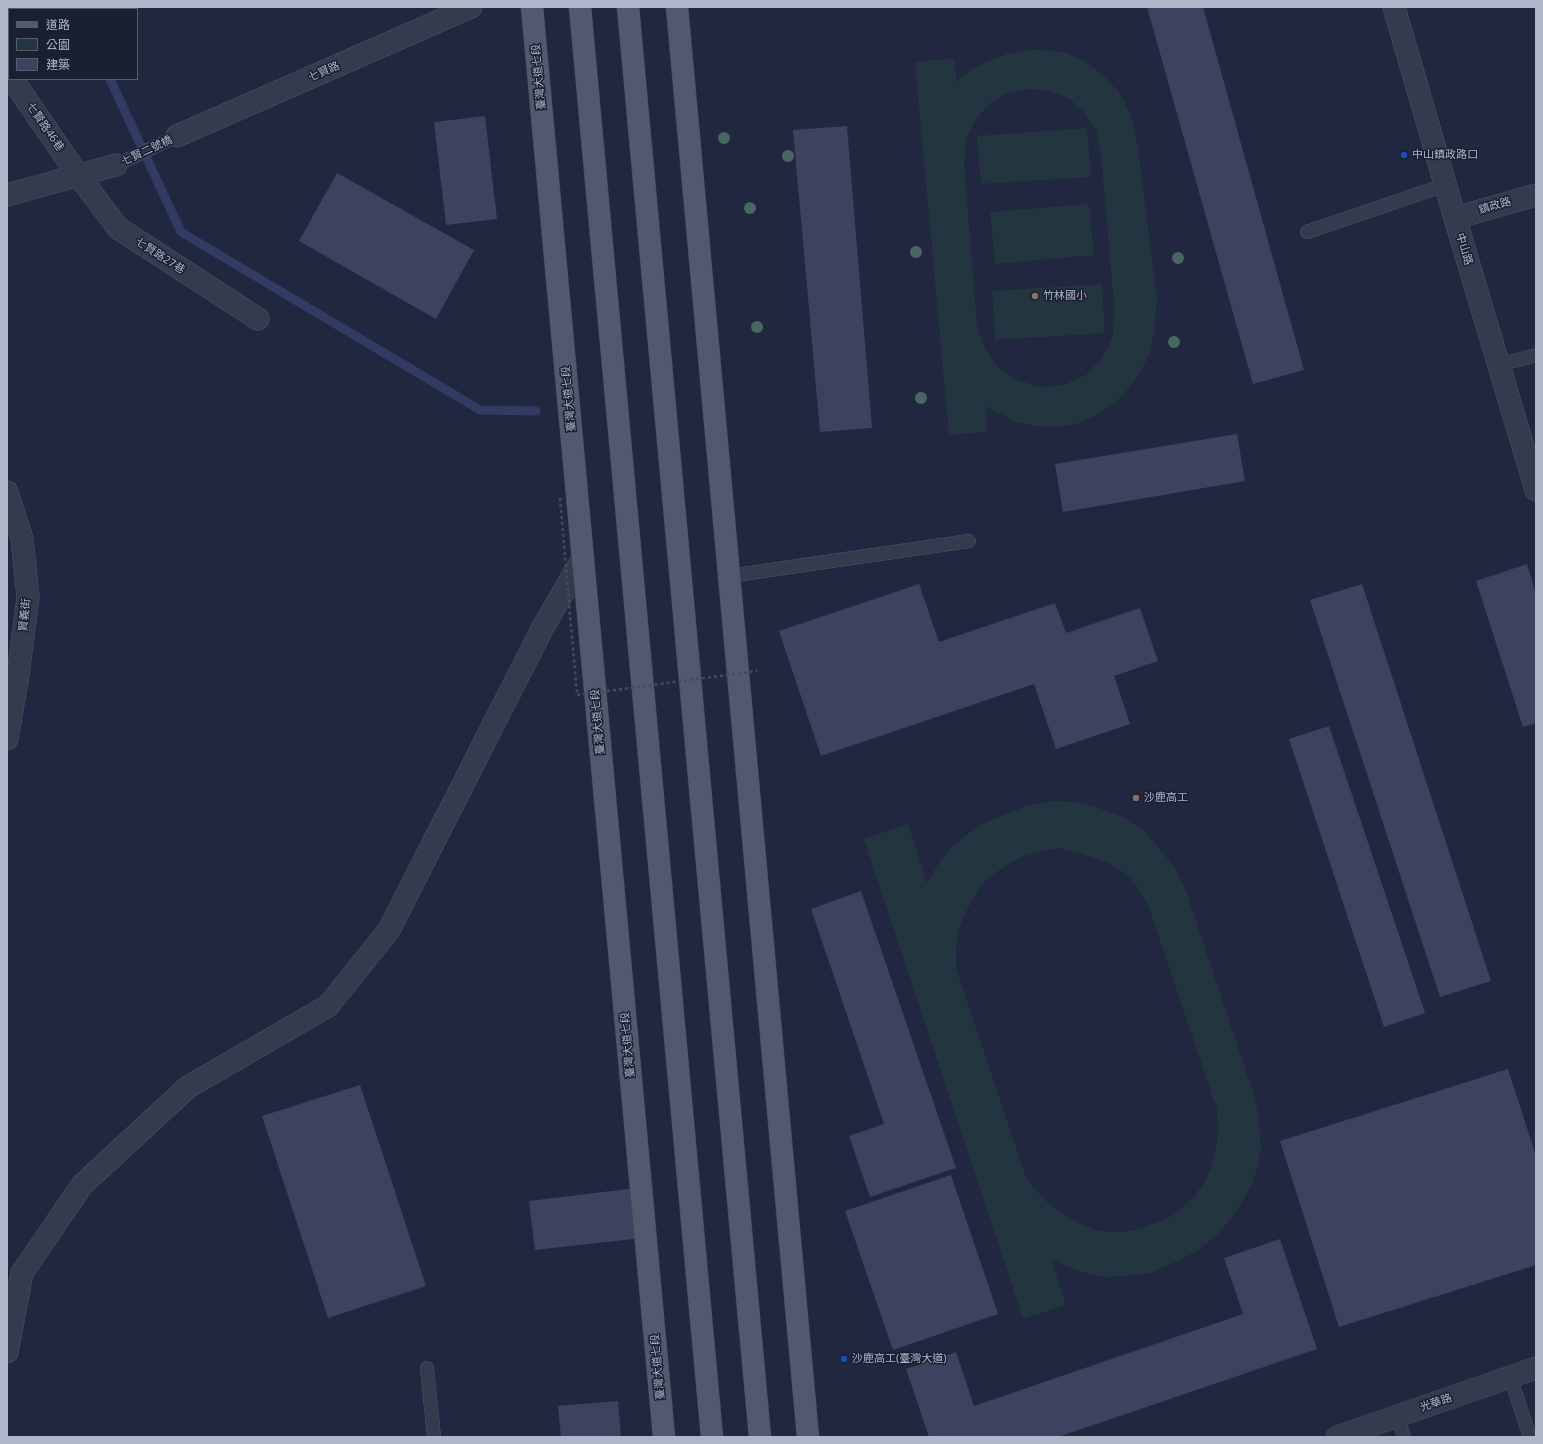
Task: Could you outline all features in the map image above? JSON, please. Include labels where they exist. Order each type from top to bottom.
[{"type":"main road","name":"臺灣大道七段","points":[[532,7],[664,1437]]},
{"type":"main road","points":[[580,7],[712,1437]]},
{"type":"main road","points":[[628,7],[760,1437]]},
{"type":"main road","points":[[676,7],[808,1437]]},
{"type":"street","name":"七賢路","points":[[177,136],[471,7]]},
{"type":"street","name":"中山路","points":[[1394,7],[1445,185],[1536,490]]},
{"type":"street","name":"七賢路46巷","points":[[13,80],[78,175]]},
{"type":"street","points":[[7,195],[116,165]]},
{"type":"street","name":"七賢路27巷","points":[[78,175],[118,228],[258,319]]},
{"type":"street","name":"鎮政路","points":[[1455,218],[1536,195]]},
{"type":"street","name":"賢義街","points":[[7,492],[22,539],[28,597],[18,675],[7,739]]},
{"type":"street","points":[[7,1352],[22,1273],[82,1185],[188,1087],[328,1006],[389,930],[542,630],[583,558]]},
{"type":"street","name":"光華路","points":[[1337,1437],[1536,1368]]},
{"type":"lane","name":"七賢二號橋","points":[[116,165],[177,136]]},
{"type":"lane","points":[[1307,232],[1445,185]]},
{"type":"lane","points":[[1499,365],[1536,355]]},
{"type":"lane","points":[[729,576],[968,541]]},
{"type":"lane","points":[[427,1368],[434,1437]]},
{"type":"lane","points":[[1510,1376],[1530,1437]]},
{"type":"lane","points":[[1397,1416],[1404,1437]]},
{"type":"path","points":[[560,498],[577,695],[757,670]]},
{"type":"green space","points":[[1026,50],[1047,50],[1067,53],[1086,62],[1103,75],[1118,91],[1129,110],[1139,153],[1157,301],[1154,333],[1150,352],[1141,371],[1129,388],[1115,403],[1097,415],[1076,424],[1054,427],[1035,426],[1016,422],[985,406],[987,432],[949,435],[915,62],[954,58],[957,82],[971,70],[988,61],[1007,54]],"holes":[[[1027,89],[1048,91],[1068,98],[1084,112],[1096,130],[1101,153],[1114,305],[1113,337],[1102,358],[1086,375],[1064,385],[1040,387],[1017,380],[997,367],[984,347],[977,324],[964,164],[966,140],[975,121],[989,104],[1006,94]]]},
{"type":"green space","points":[[1087,128],[1091,177],[981,184],[977,136]]},
{"type":"green space","points":[[1089,204],[1094,255],[995,264],[990,212]]},
{"type":"green space","points":[[1102,284],[1105,333],[995,340],[992,291]]},
{"type":"green space","points":[[1051,801],[1076,802],[1099,808],[1123,817],[1145,831],[1175,868],[1186,891],[1254,1095],[1258,1111],[1261,1148],[1258,1165],[1252,1184],[1243,1201],[1230,1220],[1214,1238],[1194,1253],[1150,1273],[1106,1277],[1085,1273],[1067,1267],[1051,1259],[1066,1305],[1023,1319],[864,839],[908,824],[927,883],[937,866],[951,848],[966,835],[982,824],[1026,806]],"holes":[[[1059,848],[1077,852],[1110,864],[1126,874],[1138,888],[1148,905],[1217,1109],[1218,1130],[1216,1150],[1211,1169],[1193,1198],[1168,1218],[1139,1229],[1123,1232],[1095,1230],[1079,1223],[1052,1207],[1032,1186],[1025,1174],[956,968],[958,932],[963,917],[981,885],[995,873],[1026,855]]]},
{"type":"building","points":[[1147,7],[1203,7],[1304,370],[1253,384]]},
{"type":"building","points":[[485,116],[497,219],[446,225],[434,122]]},
{"type":"building","points":[[847,126],[872,428],[820,432],[793,130]]},
{"type":"building","points":[[337,173],[474,250],[436,319],[299,241]]},
{"type":"building","points":[[1237,434],[1245,481],[1063,512],[1055,464]]},
{"type":"building","points":[[1527,564],[1536,594],[1536,723],[1523,727],[1476,581]]},
{"type":"building","points":[[919,584],[939,642],[1055,603],[1066,633],[1140,608],[1158,661],[1114,676],[1130,724],[1056,749],[1034,684],[821,756],[779,631]]},
{"type":"building","points":[[1362,584],[1491,981],[1440,997],[1310,600]]},
{"type":"building","points":[[1329,726],[1425,1013],[1384,1027],[1289,739]]},
{"type":"building","points":[[861,891],[956,1168],[870,1197],[849,1136],[884,1124],[811,909]]},
{"type":"building","points":[[1508,1069],[1536,1156],[1536,1265],[1339,1327],[1280,1141]]},
{"type":"building","points":[[360,1085],[426,1286],[328,1318],[262,1116]]},
{"type":"building","points":[[951,1175],[998,1314],[893,1350],[845,1211]]},
{"type":"building","points":[[636,1188],[642,1238],[535,1250],[529,1201]]},
{"type":"building","points":[[1280,1239],[1317,1349],[1058,1437],[929,1437],[906,1369],[956,1352],[974,1406],[1243,1314],[1224,1258]]},
{"type":"building","points":[[618,1401],[621,1437],[561,1437],[558,1406]]},
{"type":"waterway","points":[[110,80],[181,232],[480,410],[536,411]]},
{"type":"place","name":"中山鎮政路口","points":[[1404,155]]},
{"type":"place","name":"竹林國小","points":[[1035,296]]},
{"type":"place","name":"沙鹿高工","points":[[1136,798]]},
{"type":"place","name":"沙鹿高工(臺灣大道)","points":[[844,1359]]}]
